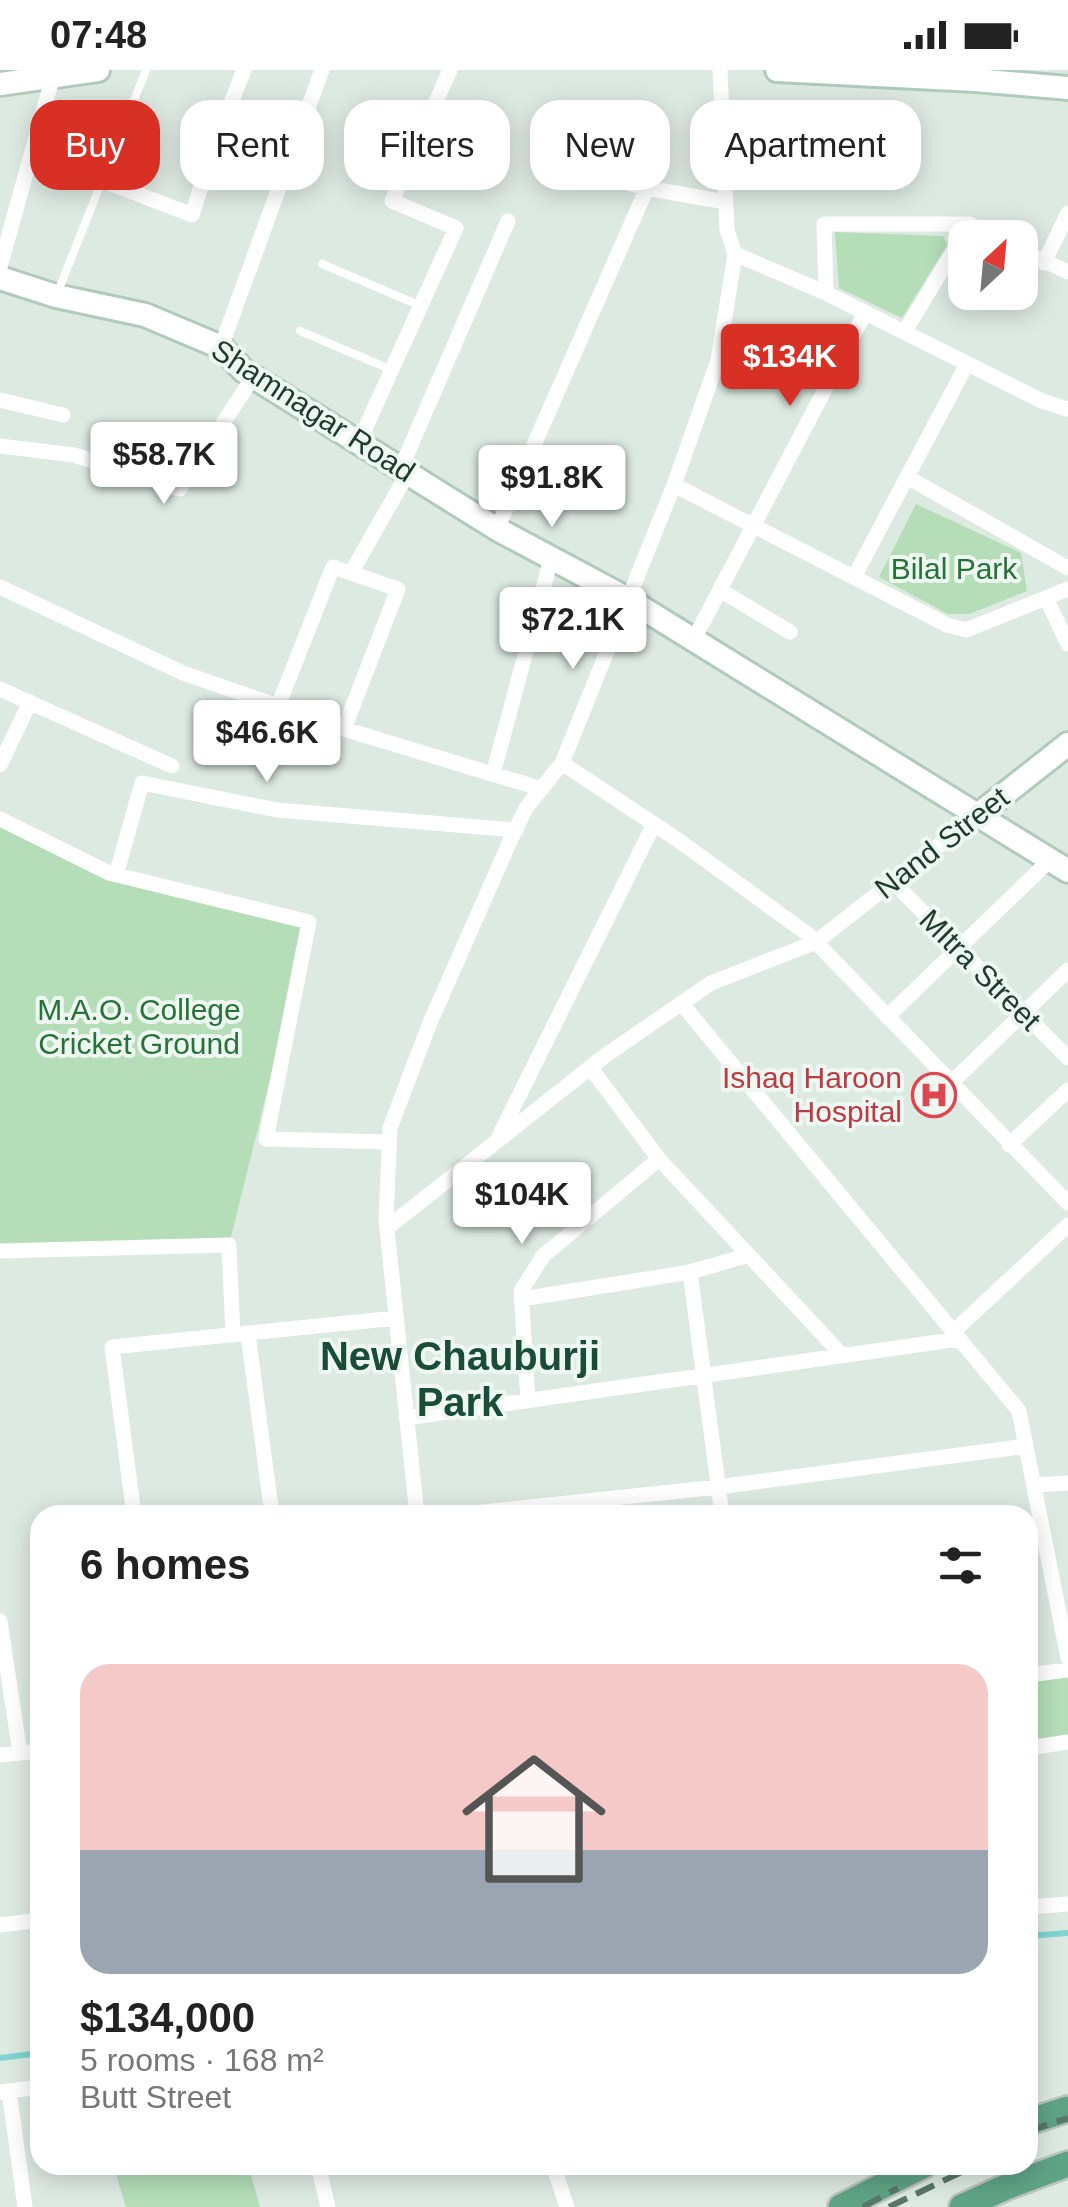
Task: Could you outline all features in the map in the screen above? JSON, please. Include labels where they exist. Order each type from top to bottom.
[{"type":"main road","points":[[0,84],[93,70]]},
{"type":"main road","points":[[777,70],[973,75],[1068,88]]},
{"type":"main road","name":"Shamnagar Road","points":[[0,278],[56,296],[145,315],[221,347],[253,376],[497,528],[626,598],[1059,866]]},
{"type":"main road","name":"Nand Street","points":[[978,815],[1068,744]]},
{"type":"main road","points":[[1038,2119],[1068,2110]]},
{"type":"main road","points":[[962,2207],[1068,2164]]},
{"type":"main road","points":[[841,2207],[904,2175]]},
{"type":"street","points":[[125,190],[192,215],[244,70]]},
{"type":"street","points":[[221,347],[322,70]]},
{"type":"street","points":[[359,442],[456,228],[392,201],[450,70]]},
{"type":"street","points":[[415,1505],[386,1228],[390,1128],[429,1024],[526,808],[562,762],[674,484],[718,360],[734,254],[727,230],[720,70]]},
{"type":"street","points":[[0,267],[7,217],[53,76]]},
{"type":"street","points":[[497,528],[646,190]]},
{"type":"street","points":[[658,190],[726,202]]},
{"type":"street","points":[[1044,263],[1068,214]]},
{"type":"street","points":[[351,573],[404,470],[508,221]]},
{"type":"street","points":[[826,293],[824,224],[948,224]]},
{"type":"street","points":[[734,254],[906,331],[1042,402],[1068,409]]},
{"type":"street","points":[[1038,260],[1068,272]]},
{"type":"street","points":[[906,331],[948,261]]},
{"type":"street","points":[[693,641],[865,313]]},
{"type":"street","points":[[854,577],[968,364]]},
{"type":"street","points":[[0,446],[74,455],[180,488],[253,376]]},
{"type":"street","points":[[0,400],[63,415]]},
{"type":"street","points":[[907,477],[1068,568]]},
{"type":"street","points":[[674,484],[947,626],[966,630],[1068,589]]},
{"type":"street","points":[[493,774],[551,559]]},
{"type":"street","points":[[278,706],[333,566],[398,589],[344,730]]},
{"type":"street","points":[[720,590],[790,632]]},
{"type":"street","points":[[2,594],[183,672],[344,730],[542,789]]},
{"type":"street","points":[[1046,598],[1068,644]]},
{"type":"street","points":[[0,689],[172,766]]},
{"type":"street","points":[[0,765],[30,702]]},
{"type":"street","points":[[562,762],[816,942],[1068,1203]]},
{"type":"street","points":[[116,875],[142,783],[277,810],[516,830]]},
{"type":"street","name":"Nand Street","points":[[386,1228],[590,1067],[681,1003],[710,983],[816,942],[978,815]]},
{"type":"street","points":[[0,819],[116,875],[308,922],[266,1139],[389,1142]]},
{"type":"street","points":[[497,1140],[654,824]]},
{"type":"street","points":[[887,1017],[959,949],[1059,866]]},
{"type":"street","name":"MItra Street","points":[[892,882],[1068,1058]]},
{"type":"street","points":[[950,1084],[1068,970]]},
{"type":"street","points":[[681,1003],[1019,1412],[1068,1658]]},
{"type":"street","points":[[590,1067],[659,1159],[842,1356]]},
{"type":"street","points":[[1009,1145],[1068,1090]]},
{"type":"street","points":[[528,1400],[522,1291],[543,1256],[659,1159]]},
{"type":"street","points":[[406,1418],[704,1377],[956,1335],[1068,1224]]},
{"type":"street","points":[[0,1251],[229,1246],[270,1505]]},
{"type":"street","points":[[522,1299],[690,1272],[746,1256]]},
{"type":"street","points":[[690,1272],[721,1505]]},
{"type":"street","points":[[133,1505],[112,1347],[396,1318]]},
{"type":"street","points":[[548,1505],[1026,1446]]},
{"type":"street","points":[[1034,1485],[1068,1483]]},
{"type":"street","points":[[1038,1551],[1047,1550]]},
{"type":"street","points":[[0,1620],[20,1753]]},
{"type":"street","points":[[1038,1674],[1068,1670]]},
{"type":"street","points":[[1038,1746],[1068,1742]]},
{"type":"street","points":[[0,1756],[30,1752]]},
{"type":"street","points":[[1038,1906],[1068,1904]]},
{"type":"street","points":[[0,1925],[30,1921]]},
{"type":"street","points":[[25,2207],[4,2091],[30,2088]]},
{"type":"street","points":[[320,2175],[328,2207]]},
{"type":"street","points":[[557,2175],[568,2207]]},
{"type":"lane","points":[[135,100],[146,70]]},
{"type":"lane","points":[[56,296],[101,190]]},
{"type":"lane","points":[[322,264],[420,306]]},
{"type":"lane","points":[[300,331],[392,370]]},
{"type":"green space","points":[[835,232],[943,236],[947,245],[902,318],[839,288]]},
{"type":"green space","name":"Bilal Park","points":[[916,504],[1021,553],[1027,591],[969,614],[948,614],[879,577]]},
{"type":"green space","name":"M.A.O. College Cricket Ground","points":[[0,819],[116,875],[309,922],[229,1245],[0,1251]]},
{"type":"green space","points":[[1068,1669],[1068,1740],[1038,1744],[1038,1674]]},
{"type":"green space","points":[[116,2175],[251,2175],[260,2207],[126,2207]]},
{"type":"waterway","points":[[1038,1935],[1068,1933]]},
{"type":"waterway","points":[[0,2058],[30,2054]]},
{"type":"railway","points":[[1038,2128],[1068,2118]]},
{"type":"railway","points":[[889,2207],[955,2175]]},
{"type":"railway","points":[[863,2207],[898,2188]]},
{"type":"place","name":"Ishaq Haroon Hospital","points":[[934,1095]]},
{"type":"district","name":"New Chauburji Park","points":[[460,1379]]}]
